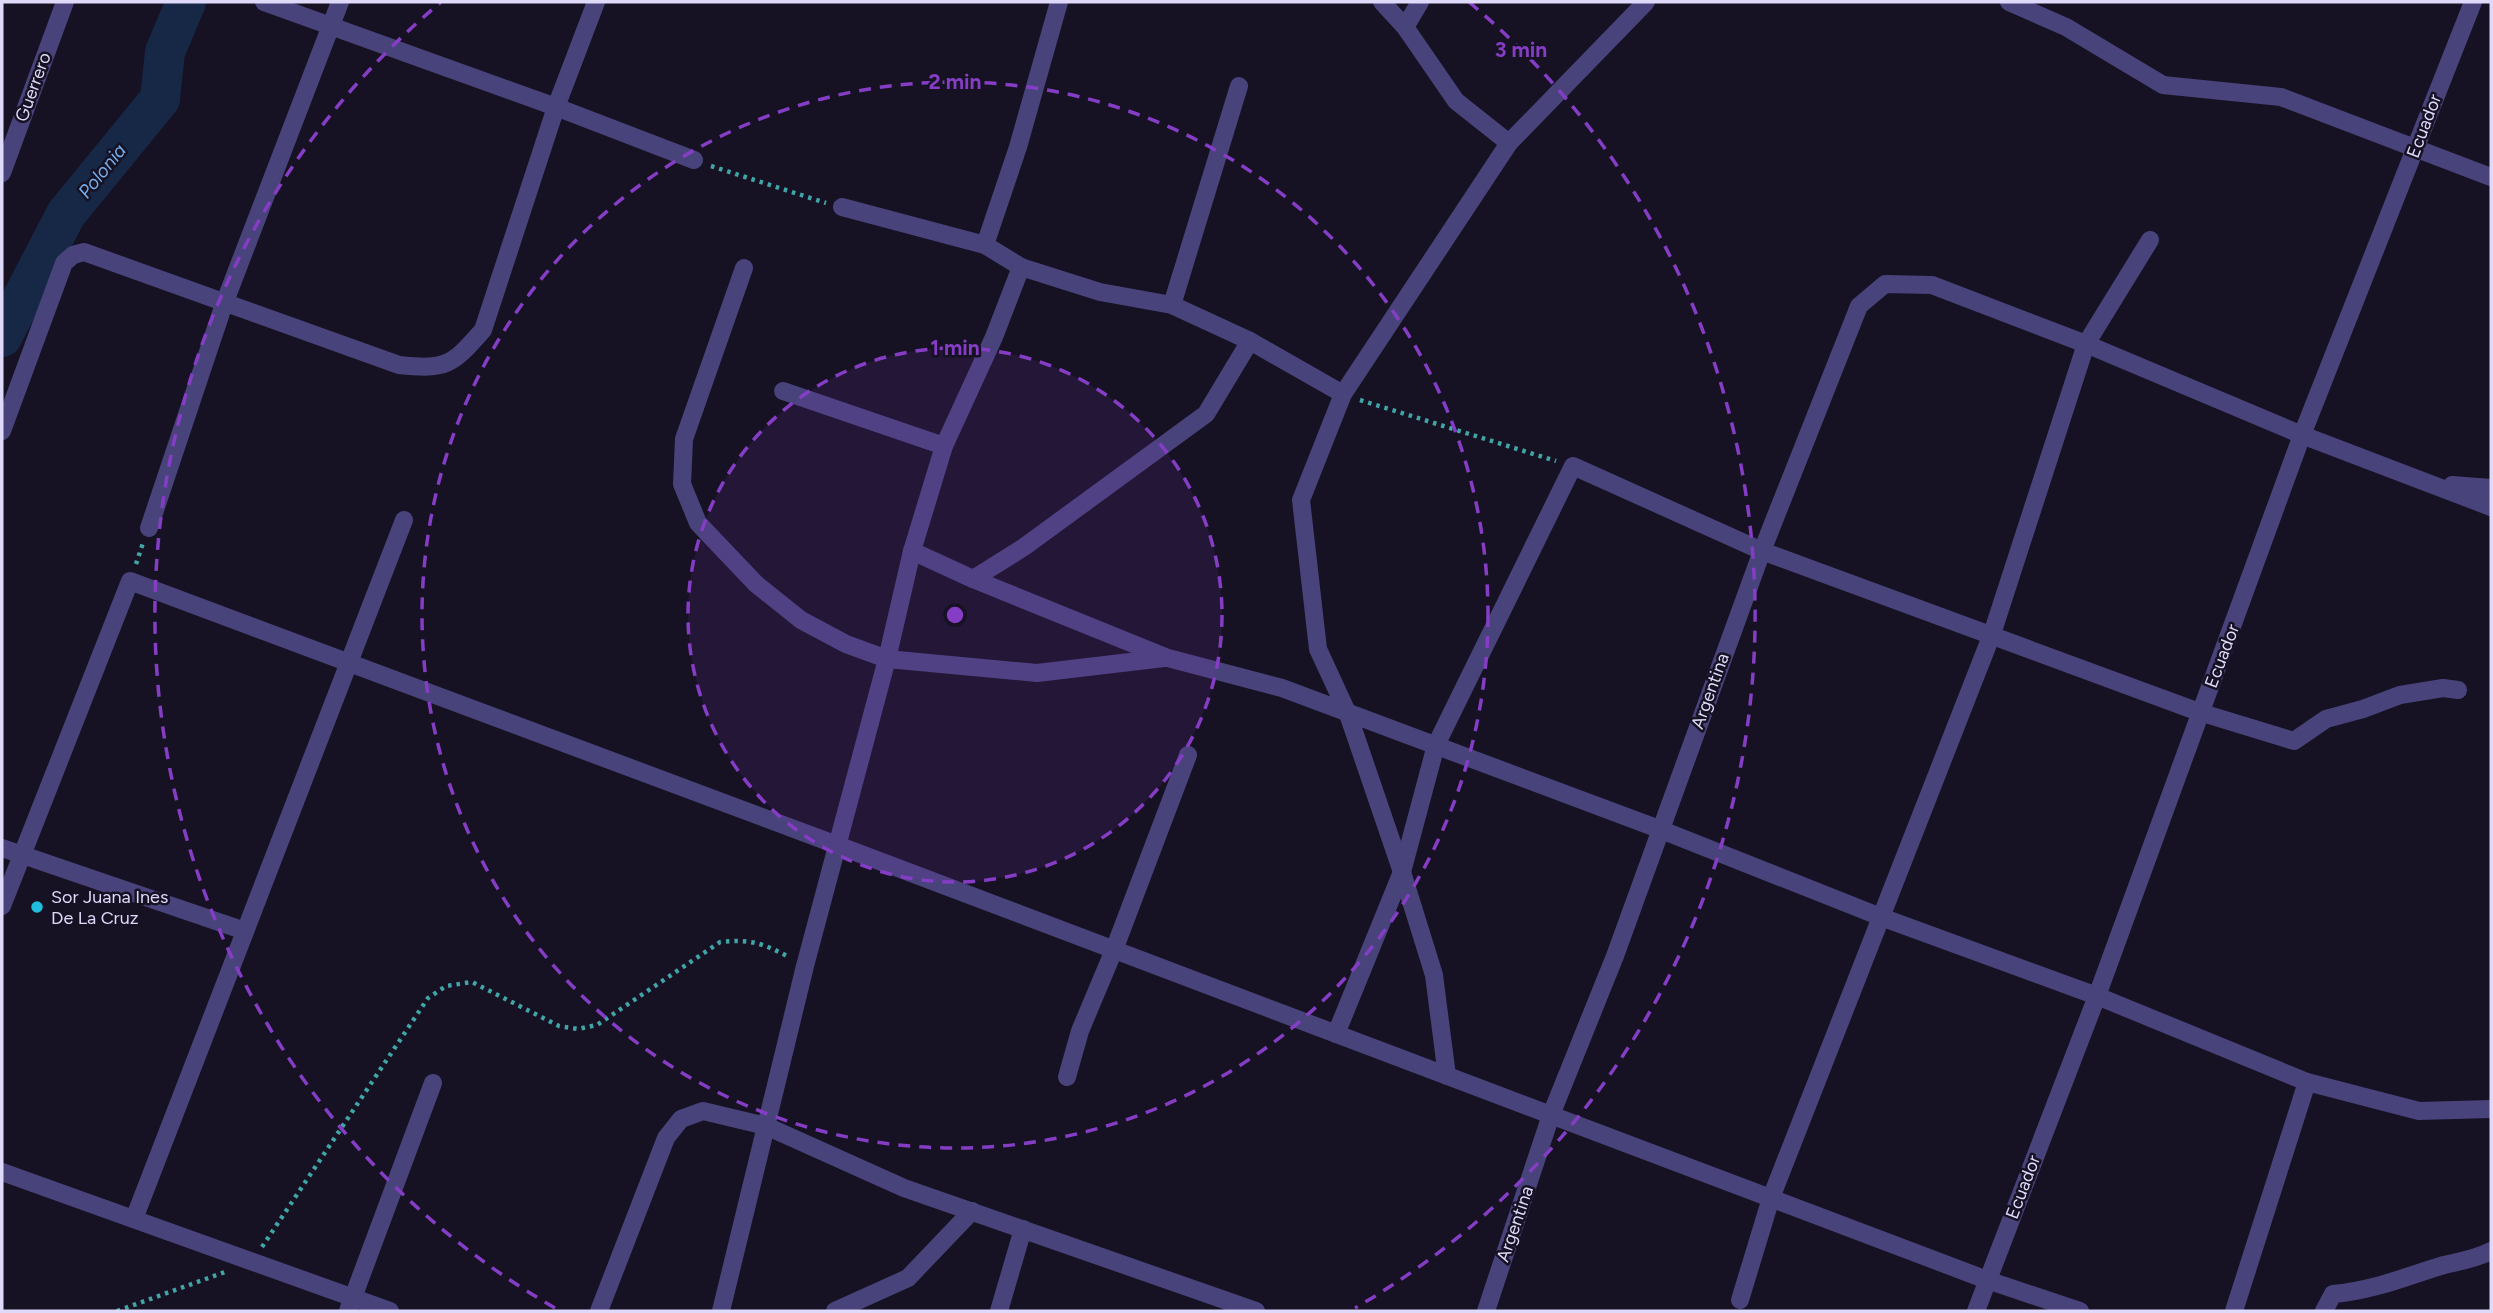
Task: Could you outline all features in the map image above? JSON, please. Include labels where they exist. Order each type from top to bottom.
[{"type":"street","name":"Guerrero","points":[[2,173],[65,2]]},
{"type":"street","points":[[264,2],[556,107],[694,160]]},
{"type":"street","points":[[149,528],[224,304],[340,2]]},
{"type":"street","points":[[2,431],[64,263],[73,255],[84,252],[399,365],[430,369],[458,358],[483,330],[556,107],[596,2]]},
{"type":"street","points":[[985,245],[1018,147],[1059,2]]},
{"type":"street","points":[[1382,2],[1405,27],[1456,101],[1509,143]]},
{"type":"street","points":[[1405,27],[1420,2]]},
{"type":"street","points":[[1447,1076],[1434,975],[1348,714],[1318,649],[1301,500],[1343,394],[1509,143],[1646,2]]},
{"type":"street","points":[[2009,2],[2066,27],[2163,85],[2281,97],[2491,177]]},
{"type":"street","name":"Ecuador","points":[[1976,1311],[2096,996],[2199,712],[2213,682],[2302,435],[2473,2]]},
{"type":"street","points":[[1172,305],[1239,86]]},
{"type":"street","points":[[842,207],[985,245],[1021,267],[1100,292],[1172,305],[1250,341],[1343,394]]},
{"type":"street","points":[[1740,1300],[1771,1198],[1992,634],[2086,344],[2150,240]]},
{"type":"street","points":[[720,1311],[805,966],[887,659],[912,551],[944,446],[994,337],[1021,267]]},
{"type":"street","points":[[744,268],[684,439],[682,484],[698,523],[755,584],[801,620],[846,644],[887,659],[1037,673],[1168,658]]},
{"type":"street","name":"Argentina","points":[[1486,1311],[1552,1115],[1615,956],[1762,551],[1859,306],[1885,284],[1932,285],[2086,344],[2302,435],[2434,484]]},
{"type":"street","points":[[973,579],[1024,547],[1206,414],[1250,341]]},
{"type":"street","points":[[783,391],[944,446]]},
{"type":"street","points":[[1336,1034],[1402,872],[1436,746],[1573,466],[1762,551],[2199,712],[2294,741],[2326,719],[2400,695],[2443,688],[2458,690]]},
{"type":"street","points":[[2434,484],[2491,488]]},
{"type":"street","points":[[2434,484],[2491,507]]},
{"type":"street","points":[[134,1219],[404,520]]},
{"type":"street","points":[[912,551],[973,579],[1168,658],[1282,688],[1659,829],[1881,917],[2096,996],[2307,1082],[2419,1111],[2491,1109]]},
{"type":"street","points":[[2,906],[130,581],[1987,1280],[2080,1311]]},
{"type":"street","points":[[1067,1077],[1080,1031],[1114,950],[1188,755]]},
{"type":"street","points":[[2,848],[245,931]]},
{"type":"street","points":[[2234,1311],[2307,1082]]},
{"type":"street","points":[[351,1305],[433,1083]]},
{"type":"street","points":[[599,1311],[666,1138],[681,1119],[703,1111],[766,1126],[904,1188],[1256,1311]]},
{"type":"street","points":[[2,1172],[134,1219],[351,1305],[390,1311]]},
{"type":"street","points":[[835,1311],[908,1278],[972,1211]]},
{"type":"street","points":[[999,1311],[1023,1229]]},
{"type":"street","points":[[2324,1311],[2333,1294],[2358,1292],[2479,1257],[2491,1251]]},
{"type":"path","points":[[694,160],[758,183],[842,207]]},
{"type":"path","points":[[1343,394],[1573,466]]},
{"type":"path","points":[[130,581],[149,528]]},
{"type":"waterway","name":"Polonia","points":[[2,337],[66,214],[160,99],[165,52],[186,2]]},
{"type":"place","name":"Sor Juana Ines De La Cruz","points":[[37,907]]}]
